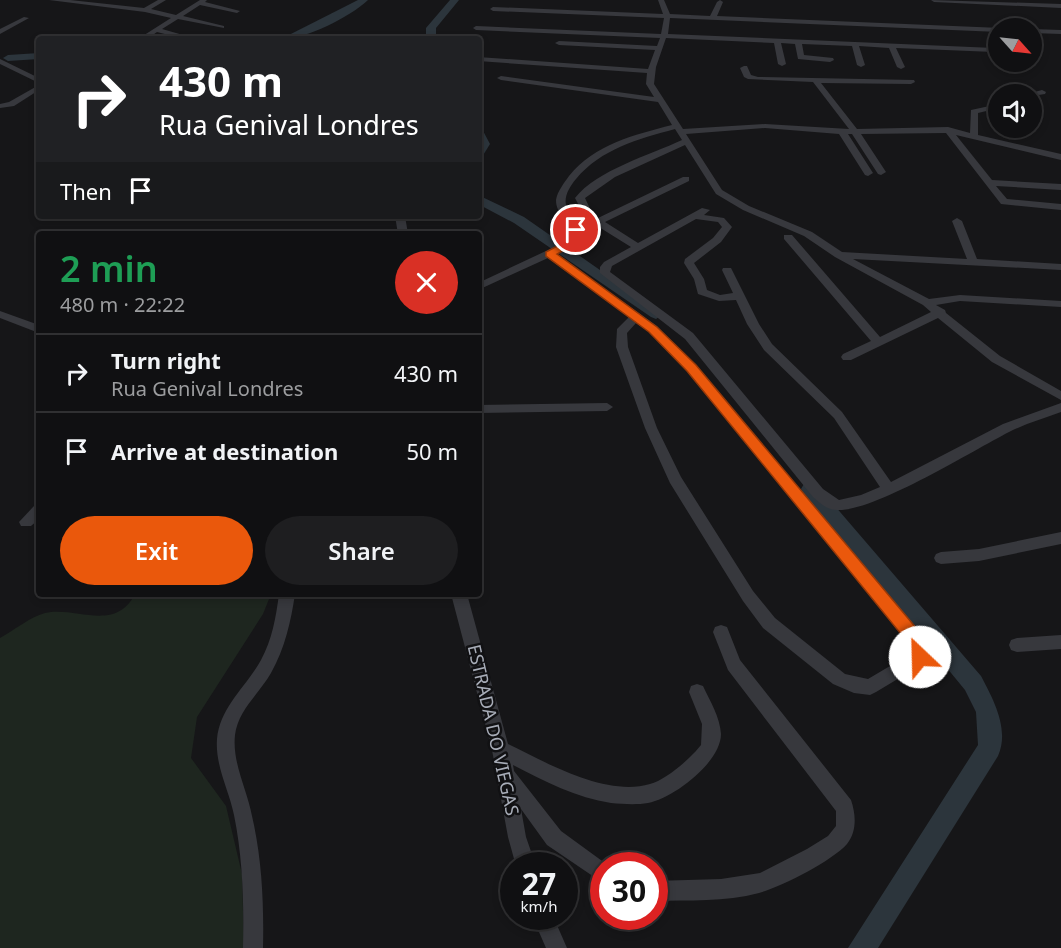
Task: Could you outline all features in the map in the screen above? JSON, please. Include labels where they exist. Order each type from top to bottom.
[{"type":"street","points":[[51,0],[145,10],[222,27]]},
{"type":"street","points":[[145,10],[163,0]]},
{"type":"street","points":[[661,0],[667,17],[664,36],[650,71],[650,84],[719,192],[746,208],[808,234],[839,255],[927,303],[941,312],[996,359],[1061,396]]},
{"type":"street","points":[[934,0],[1061,6]]},
{"type":"street","points":[[147,36],[202,1],[237,11]]},
{"type":"street","points":[[712,19],[720,2]]},
{"type":"street","points":[[493,9],[988,30]]},
{"type":"street","points":[[0,32],[9,25],[27,18]]},
{"type":"street","points":[[476,28],[988,50]]},
{"type":"street","points":[[156,30],[181,36]]},
{"type":"street","points":[[1042,31],[1061,32]]},
{"type":"street","points":[[777,41],[782,64]]},
{"type":"street","points":[[798,42],[801,57],[830,60]]},
{"type":"street","points":[[559,43],[660,48]]},
{"type":"street","points":[[855,45],[861,65]]},
{"type":"street","points":[[892,47],[901,67]]},
{"type":"street","points":[[482,59],[650,71]]},
{"type":"street","points":[[0,61],[36,79]]},
{"type":"street","points":[[744,69],[748,76],[754,79],[911,81]]},
{"type":"street","points":[[501,78],[660,100]]},
{"type":"street","points":[[815,80],[853,132],[862,139],[881,172]]},
{"type":"street","points":[[0,106],[11,104],[36,89]]},
{"type":"street","points":[[974,138],[974,112],[988,109]]},
{"type":"street","points":[[482,285],[569,244],[576,230],[574,220],[563,206],[561,199],[573,177],[591,159],[607,149],[683,133],[765,126],[842,132],[948,130],[1061,157]]},
{"type":"street","points":[[948,130],[1007,203],[1061,207]]},
{"type":"street","points":[[842,132],[868,173]]},
{"type":"street","points":[[636,246],[589,217],[580,198],[588,188],[683,133]]},
{"type":"street","points":[[598,222],[686,179]]},
{"type":"street","points":[[989,183],[1061,187]]},
{"type":"street","points":[[705,210],[636,246],[604,267],[605,273],[671,322],[696,344],[826,500],[839,505],[848,504],[889,489],[1008,427],[1061,407]]},
{"type":"street","points":[[694,216],[721,220],[727,227],[717,240],[690,259],[689,263],[699,279],[702,292],[718,298],[739,296]]},
{"type":"street","points":[[957,221],[974,262]]},
{"type":"street","points":[[788,237],[878,342]]},
{"type":"street","points":[[551,253],[653,329],[692,368],[916,640],[920,648],[920,657],[870,687],[854,685],[839,679],[769,623],[748,596],[675,479],[651,428],[621,347],[620,335],[626,324],[636,317]]},
{"type":"street","points":[[839,255],[1061,267]]},
{"type":"street","points":[[727,270],[768,347],[838,415],[889,489]]},
{"type":"street","points":[[927,303],[960,298],[1061,304]]},
{"type":"street","points":[[847,357],[941,312]]},
{"type":"street","points":[[0,314],[36,328]]},
{"type":"street","points":[[653,329],[671,322]]},
{"type":"street","points":[[482,409],[607,407]]},
{"type":"street","points":[[26,522],[36,513]]},
{"type":"street","points":[[942,558],[979,555],[1061,538]]},
{"type":"street","points":[[253,948],[252,876],[243,814],[226,752],[226,738],[232,714],[264,669],[275,648],[284,618],[287,597]]},
{"type":"street","name":"ESTRADA DO VIEGAS","points":[[460,597],[501,750],[523,852]]},
{"type":"street","points":[[668,891],[701,890],[761,883],[826,849],[839,837],[845,827],[847,817],[844,807],[734,665],[721,632]]},
{"type":"street","points":[[1017,645],[1061,642]]},
{"type":"street","points":[[501,750],[591,789],[623,795],[650,794],[706,756],[713,743],[705,709],[697,692]]},
{"type":"street","points":[[505,773],[554,838],[590,864]]},
{"type":"street","points":[[548,930],[556,948]]},
{"type":"shaded area","points":[[133,597],[270,597],[263,614],[197,717],[191,758],[226,806],[242,874],[244,948],[0,948],[0,638],[45,613],[106,615],[127,606]]},
{"type":"waterway","points":[[293,36],[326,22],[364,0]]},
{"type":"waterway","points":[[431,36],[431,28],[455,0]]},
{"type":"waterway","points":[[8,58],[36,56]]},
{"type":"waterway","points":[[482,140],[484,144],[482,148]]},
{"type":"waterway","points":[[482,201],[519,220],[656,314]]},
{"type":"waterway","points":[[810,489],[973,683],[987,711],[990,748],[862,948]]},
{"type":"route","points":[[576,230],[569,244],[550,254],[653,329],[692,368],[916,640],[920,648],[920,657]]}]
